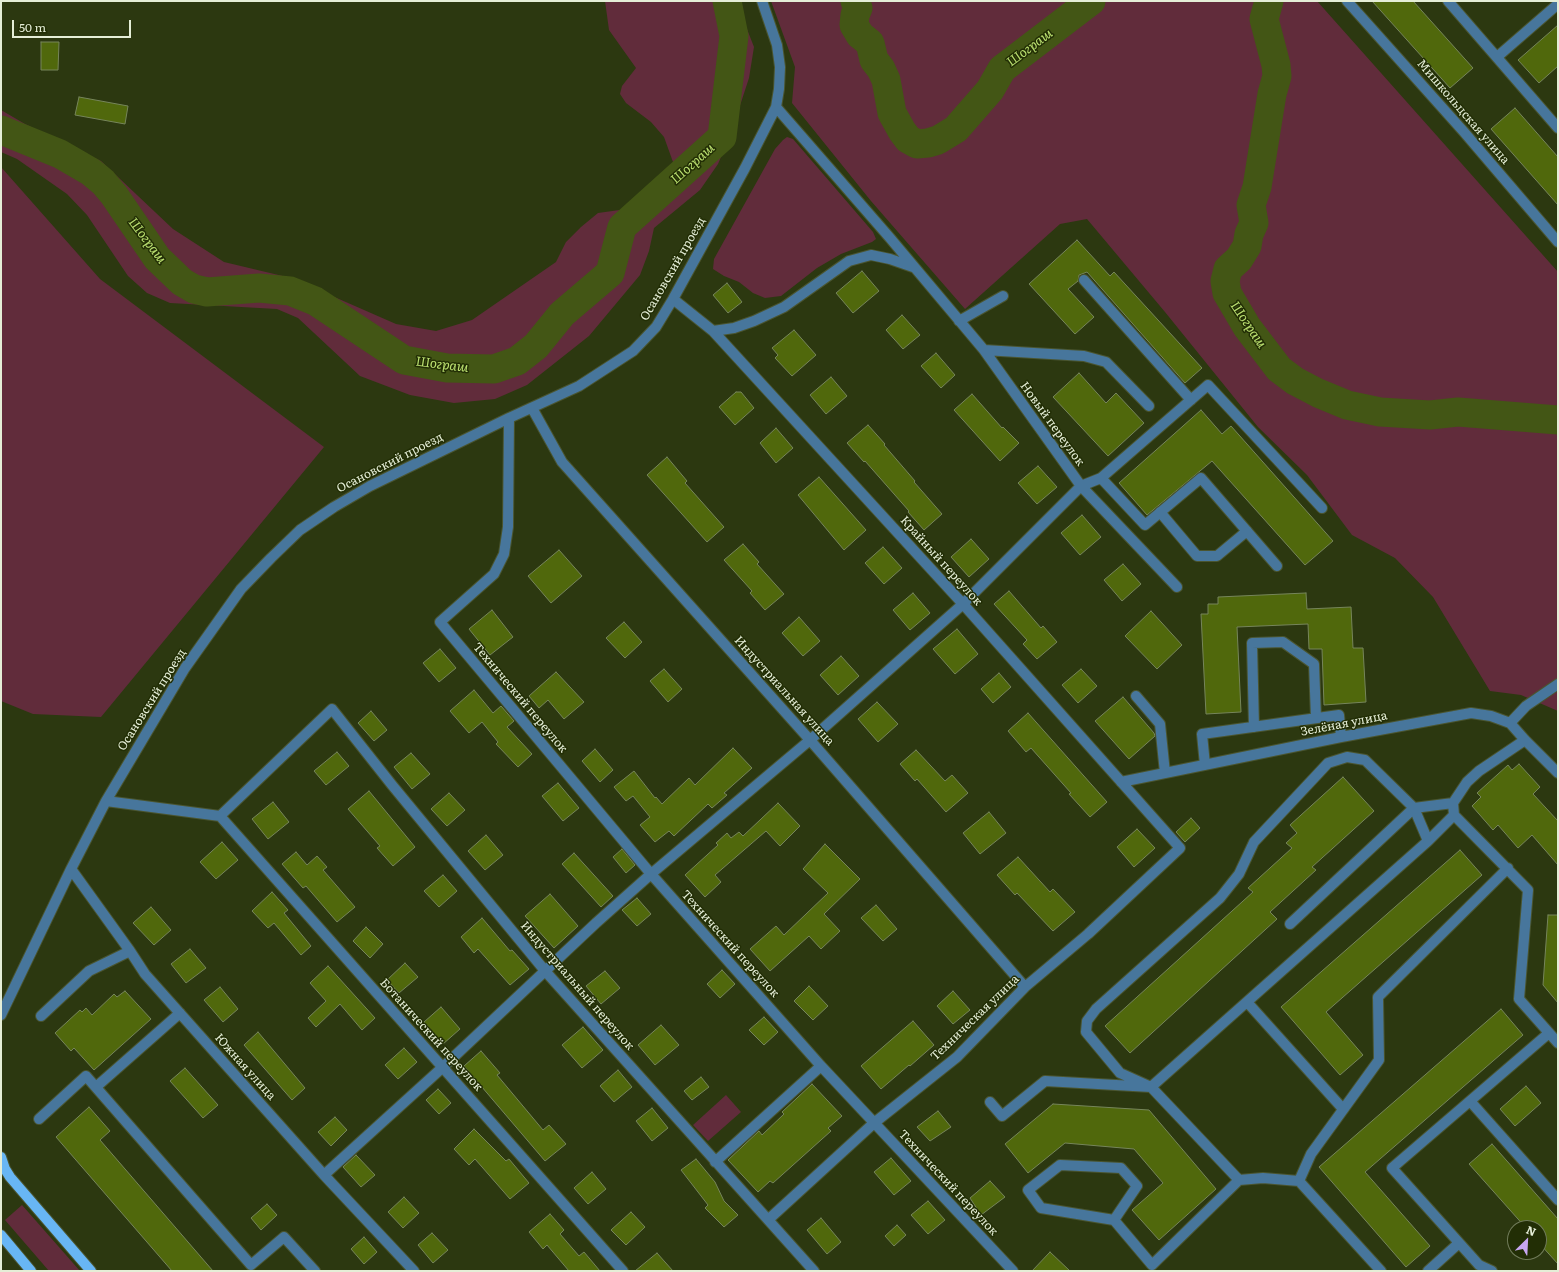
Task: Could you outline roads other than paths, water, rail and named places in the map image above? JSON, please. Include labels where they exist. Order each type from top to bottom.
[{"type":"main road","points":[[1,1157],[10,1178],[91,1271]]},
{"type":"main road","points":[[1,1236],[31,1271]]},
{"type":"street","name":"Осановский проезд","points":[[1,1015],[71,869],[106,801],[185,668],[241,589],[294,536],[334,507],[370,486],[509,418],[580,386],[633,351],[656,326],[673,300],[745,168],[776,107],[780,67],[777,45],[762,1]]},
{"type":"street","name":"Мишкольцская улица","points":[[1347,1],[1464,132],[1558,242]]},
{"type":"street","points":[[1448,1],[1558,128]]},
{"type":"street","points":[[1497,57],[1558,4]]},
{"type":"street","name":"Новый переулок","points":[[776,107],[984,350],[1081,486],[1177,587]]},
{"type":"street","points":[[713,331],[740,326],[784,307],[849,261],[871,255],[890,259],[915,268]]},
{"type":"street","points":[[1084,280],[1191,400]]},
{"type":"street","points":[[959,321],[1003,296]]},
{"type":"street","name":"Крайный переулок","points":[[673,300],[713,331],[963,604],[1180,848]]},
{"type":"street","points":[[984,350],[1084,356],[1106,362],[1149,406]]},
{"type":"street","points":[[324,1175],[651,874],[810,740],[963,604],[1081,486],[1101,478],[1208,385],[1322,508]]},
{"type":"street","name":"Индустриальная улица","points":[[532,408],[562,462],[810,740],[1025,986]]},
{"type":"street","name":"Технический переулок","points":[[509,418],[508,527],[504,554],[494,574],[440,622],[651,874],[821,1066],[1014,1271]]},
{"type":"street","points":[[1101,478],[1145,525],[1201,478],[1277,566]]},
{"type":"street","points":[[1160,512],[1197,556],[1217,556],[1247,531]]},
{"type":"street","points":[[1254,727],[1252,643],[1283,642],[1314,664],[1316,718]]},
{"type":"street","points":[[1558,684],[1526,706],[1510,723],[1558,773]]},
{"type":"street","points":[[1136,696],[1160,724],[1165,773]]},
{"type":"street","name":"Индустриальный переулок","points":[[220,816],[332,709],[392,785],[546,972],[814,1271]]},
{"type":"street","name":"Зелёная улица","points":[[1121,782],[1341,737],[1471,713],[1491,716],[1510,723]]},
{"type":"street","points":[[1205,765],[1202,734],[1339,715],[1341,737]]},
{"type":"street","points":[[1525,740],[1479,772],[1468,782],[1453,803],[1454,815],[1508,868],[1528,890],[1519,999],[1558,1043]]},
{"type":"street","points":[[1239,1180],[1152,1087],[1120,1073],[1086,1032],[1087,1021],[1096,1009],[1220,898],[1239,874],[1254,842],[1328,763],[1347,757],[1365,760],[1414,808],[1428,841]]},
{"type":"street","points":[[106,801],[220,816]]},
{"type":"street","points":[[1290,924],[1414,808],[1453,803]]},
{"type":"street","points":[[990,1102],[1002,1116],[1045,1081],[1152,1087],[1428,841],[1454,815]]},
{"type":"street","name":"Ботанический переулок","points":[[220,816],[623,1271]]},
{"type":"street","name":"Техническая улица","points":[[769,1219],[874,1123],[957,1057],[1025,986],[1088,934],[1180,848]]},
{"type":"street","points":[[1299,1181],[1311,1154],[1379,1060],[1378,996],[1508,868]]},
{"type":"street","name":"Южная улица","points":[[71,869],[145,974],[324,1175],[414,1271]]},
{"type":"street","points":[[41,1016],[89,971],[130,951]]},
{"type":"street","points":[[1247,1002],[1343,1109]]},
{"type":"street","points":[[96,1087],[180,1013]]},
{"type":"street","points":[[1492,1271],[1479,1265],[1392,1168],[1550,1033]]},
{"type":"street","points":[[715,1162],[821,1066]]},
{"type":"street","points":[[39,1119],[86,1076],[250,1265],[284,1236],[314,1271]]},
{"type":"street","points":[[1470,1102],[1558,1200]]},
{"type":"street","points":[[1114,1220],[1137,1186],[1121,1168],[1060,1165],[1028,1190],[1041,1208],[1114,1220],[1152,1265],[1239,1180],[1263,1178],[1299,1181],[1381,1271]]},
{"type":"street","points":[[1428,1271],[1459,1243]]},
{"type":"waterway","name":"Шограш","points":[[1,130],[60,154],[91,172],[103,182],[114,195],[157,258],[182,282],[194,289],[207,292],[259,288],[290,291],[315,301],[404,360],[447,368],[494,369],[517,361],[536,346],[562,314],[610,273],[622,227],[722,137],[734,36],[727,1]]},
{"type":"waterway","name":"Шограш","points":[[855,1],[858,8],[855,15],[854,25],[860,35],[870,43],[874,60],[881,69],[886,80],[892,113],[908,139],[917,144],[938,140],[956,129],[990,90],[1002,69],[1091,1]]},
{"type":"waterway","name":"Шограш","points":[[1269,1],[1264,19],[1276,65],[1277,76],[1272,94],[1257,187],[1251,205],[1254,223],[1249,234],[1247,246],[1239,259],[1228,269],[1225,281],[1227,293],[1247,327],[1279,369],[1295,381],[1318,393],[1347,405],[1380,412],[1430,415],[1458,412],[1558,420]]}]
